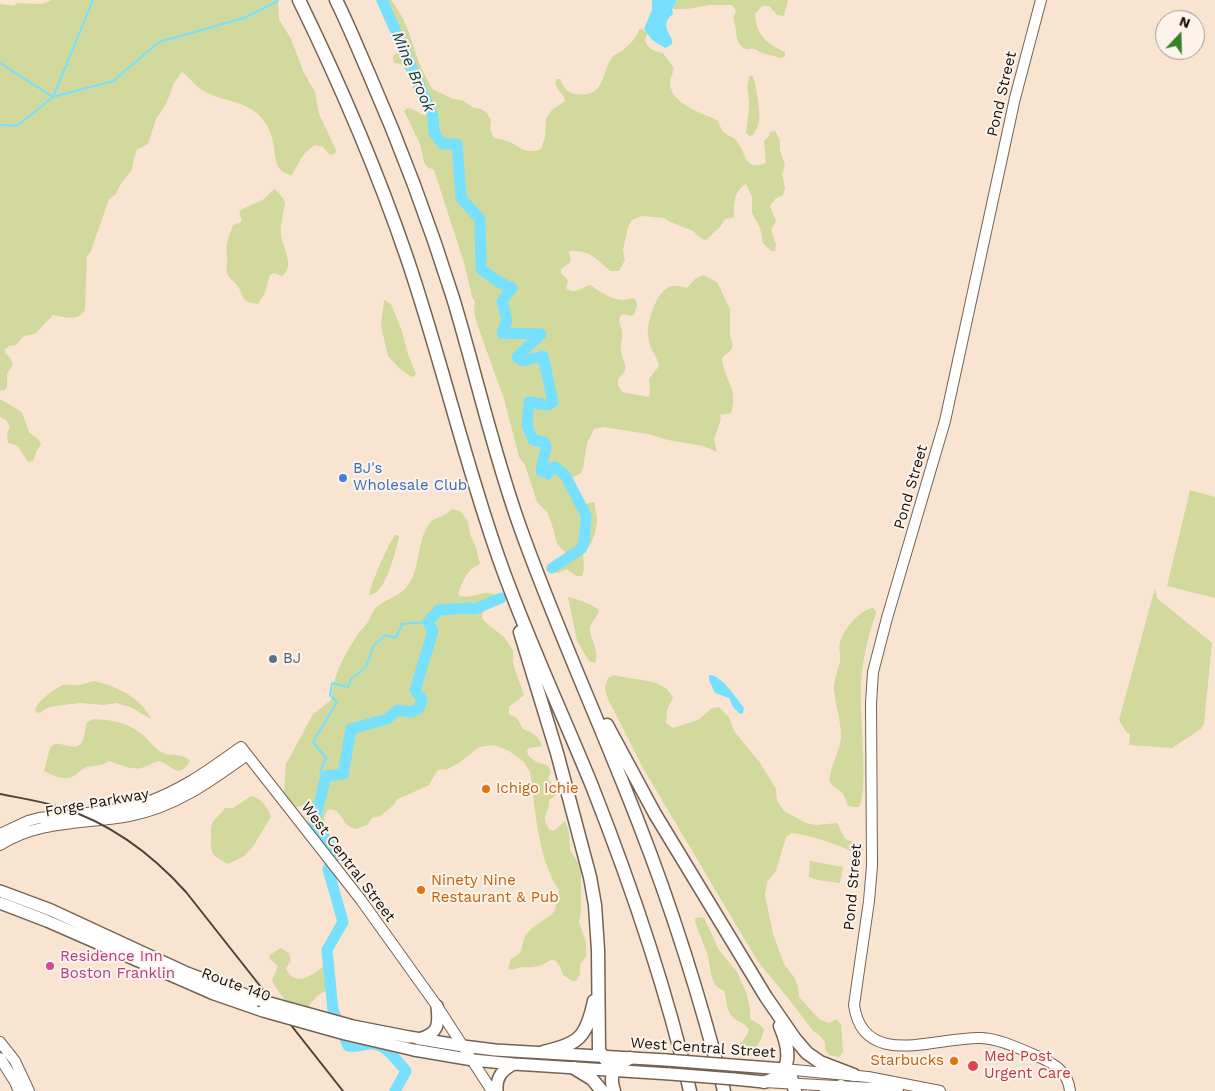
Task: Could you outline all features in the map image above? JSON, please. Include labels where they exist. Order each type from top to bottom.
[{"type":"highway","points":[[299,0],[349,108],[407,259],[468,464],[504,574],[589,870],[594,905],[599,1045],[602,1055],[614,1070]]},
{"type":"highway","points":[[336,0],[388,118],[435,244],[517,517],[550,607],[654,864],[683,944],[724,1091]]},
{"type":"highway","points":[[504,574],[587,774],[624,870],[663,990],[690,1091]]},
{"type":"highway","points":[[550,607],[598,709],[632,773],[766,997],[794,1039],[808,1053],[824,1065],[854,1076]]},
{"type":"highway","points":[[543,1052],[565,1047],[582,1035],[591,1014],[598,979]]},
{"type":"highway","points":[[764,1082],[777,1077],[784,1069],[787,1061],[786,1041],[766,997]]},
{"type":"highway","points":[[614,1091],[612,1084],[614,1070],[619,1064],[630,1058]]},
{"type":"highway","points":[[574,1068],[592,1079],[602,1091]]},
{"type":"highway","points":[[784,1069],[791,1077],[794,1087]]},
{"type":"highway","points":[[826,1091],[841,1086]]},
{"type":"main road","name":"Pond Street","points":[[1041,0],[1015,98],[946,421],[888,614],[873,672],[871,718],[872,866],[869,902],[854,1005],[858,1020],[870,1036],[884,1044],[904,1046],[969,1038],[993,1040],[1013,1046],[1047,1061],[1059,1069],[1067,1078],[1070,1091]]},
{"type":"main road","name":"Forge Parkway","points":[[0,834],[39,818],[119,809],[140,804],[190,782],[244,751]]},
{"type":"main road","name":"Forge Parkway","points":[[0,845],[26,832],[48,826],[129,816],[151,811],[190,793],[244,751]]},
{"type":"main road","name":"West Central Street","points":[[244,751],[332,863],[437,1006],[473,1060],[734,1079],[794,1087],[841,1086],[898,1091]]},
{"type":"main road","name":"Route 140","points":[[0,890],[51,910],[261,1006],[345,1034],[414,1050],[473,1060]]},
{"type":"main road","name":"Route 140","points":[[0,903],[47,921],[214,994],[353,1026],[463,1046]]},
{"type":"main road","points":[[414,1038],[429,1036],[436,1029],[439,1020],[437,1006]]},
{"type":"main road","points":[[0,1042],[15,1061],[29,1091]]},
{"type":"main road","name":"West Central Street","points":[[463,1046],[784,1069],[854,1076],[940,1091]]},
{"type":"main road","points":[[0,1058],[16,1082],[19,1091]]},
{"type":"main road","points":[[473,1060],[492,1091]]},
{"type":"main road","points":[[497,1091],[498,1077],[505,1069],[514,1064]]},
{"type":"green space","points":[[51,0],[278,0],[279,19],[291,39],[304,73],[315,92],[319,114],[336,150],[335,154],[330,155],[323,147],[315,145],[304,155],[292,175],[286,174],[278,167],[268,127],[257,113],[243,105],[202,90],[182,72],[174,83],[166,104],[156,119],[148,144],[137,150],[132,170],[122,182],[115,195],[109,199],[91,251],[87,257],[85,310],[82,314],[75,317],[53,315],[35,334],[24,336],[16,345],[5,349],[5,353],[10,357],[13,365],[7,374],[7,387],[5,390],[0,391],[0,4],[14,6],[17,3],[42,4]]},
{"type":"green space","points":[[376,0],[391,0],[404,21],[432,89],[453,99],[462,100],[474,108],[481,109],[487,113],[491,120],[490,129],[494,138],[510,142],[524,150],[541,149],[545,137],[546,118],[552,110],[565,101],[557,88],[556,79],[560,79],[562,85],[570,92],[586,94],[593,92],[598,88],[613,56],[630,43],[639,29],[647,33],[645,41],[648,46],[655,51],[663,53],[674,68],[670,84],[676,98],[696,111],[717,120],[724,132],[740,145],[750,163],[759,165],[766,163],[764,141],[770,132],[775,131],[780,140],[780,151],[785,165],[782,174],[785,188],[783,195],[775,199],[770,206],[776,221],[771,230],[776,244],[775,251],[771,251],[763,243],[760,228],[752,213],[752,197],[746,184],[737,194],[734,217],[725,219],[720,227],[706,240],[693,231],[664,218],[642,216],[632,220],[628,227],[623,250],[625,260],[619,271],[610,271],[588,253],[569,251],[570,261],[561,270],[561,273],[568,280],[566,288],[575,291],[590,285],[605,295],[616,299],[627,300],[633,298],[636,300],[637,306],[634,315],[624,314],[619,318],[622,329],[621,351],[626,366],[618,379],[618,385],[622,392],[649,397],[649,379],[659,366],[650,345],[649,324],[655,304],[662,292],[667,288],[675,286],[687,288],[695,279],[703,275],[717,282],[730,309],[730,335],[733,345],[731,350],[722,358],[732,391],[733,404],[731,413],[720,415],[721,419],[714,439],[717,452],[703,446],[668,440],[648,434],[603,427],[594,429],[587,443],[583,468],[580,474],[571,478],[573,489],[586,504],[595,503],[597,517],[595,534],[583,555],[584,569],[582,576],[576,576],[567,569],[558,573],[551,571],[552,567],[567,554],[557,544],[547,512],[537,502],[525,465],[519,457],[504,399],[477,324],[474,311],[475,302],[472,297],[465,266],[434,170],[427,167],[424,162],[420,144],[404,111],[410,108],[426,115],[425,109],[404,67],[401,64],[394,63],[393,56],[398,52],[397,47]]},
{"type":"green space","points":[[677,0],[788,0],[784,16],[777,15],[769,6],[762,6],[755,14],[760,33],[773,46],[785,52],[785,56],[781,58],[755,49],[741,47],[737,39],[734,21],[736,11],[732,5],[709,5],[687,9],[672,9]]},
{"type":"green space","points":[[750,76],[753,76],[759,106],[759,124],[754,134],[750,136],[746,133],[749,107],[747,86]]},
{"type":"green space","points":[[274,189],[285,202],[281,235],[288,267],[282,276],[274,273],[270,275],[265,293],[258,304],[245,300],[237,285],[230,278],[226,270],[226,248],[233,225],[240,223],[242,220],[239,213],[241,210],[264,199]]},
{"type":"green space","points":[[384,300],[391,304],[402,331],[416,374],[414,377],[398,367],[388,356],[381,326]]},
{"type":"green space","points":[[0,399],[22,412],[29,432],[39,440],[41,445],[33,461],[28,462],[18,446],[8,443],[7,434],[10,426],[6,420],[0,417]]},
{"type":"green space","points":[[1190,490],[1215,497],[1215,598],[1167,586]]},
{"type":"green space","points":[[452,509],[460,511],[468,521],[470,534],[476,547],[480,564],[468,573],[458,594],[460,596],[486,593],[499,595],[496,604],[484,608],[482,617],[483,620],[505,638],[513,651],[513,664],[524,695],[509,707],[509,714],[517,718],[523,729],[535,735],[541,743],[542,746],[529,748],[527,751],[532,759],[548,766],[551,772],[548,779],[557,791],[555,796],[549,800],[545,820],[550,830],[554,831],[565,821],[569,832],[570,850],[579,864],[581,872],[581,912],[579,922],[586,942],[586,956],[580,965],[580,974],[574,982],[563,975],[557,962],[554,960],[539,966],[508,969],[511,959],[520,953],[525,936],[533,927],[551,915],[555,910],[559,890],[546,863],[542,849],[530,772],[524,762],[509,751],[494,745],[479,747],[459,763],[446,770],[441,769],[437,771],[429,785],[396,800],[394,805],[380,816],[372,818],[367,825],[356,829],[346,823],[338,812],[328,810],[324,817],[327,835],[324,844],[309,824],[309,804],[296,807],[290,804],[284,792],[286,764],[313,714],[331,700],[336,675],[351,644],[376,608],[399,594],[409,584],[413,577],[420,545],[426,530],[432,521]]},
{"type":"green space","points":[[395,535],[398,535],[399,538],[389,571],[380,588],[375,593],[369,595],[380,564]]},
{"type":"green space","points":[[1155,588],[1157,598],[1212,643],[1204,724],[1201,729],[1172,748],[1129,745],[1130,734],[1126,732],[1119,720]]},
{"type":"green space","points":[[568,597],[584,602],[599,610],[590,628],[596,650],[595,663],[589,661],[577,641]]},
{"type":"green space","points":[[873,608],[876,613],[866,649],[861,685],[864,769],[862,799],[859,807],[853,807],[847,805],[843,794],[830,781],[841,737],[834,684],[840,661],[839,644],[842,637],[857,616]]},
{"type":"green space","points":[[614,675],[656,683],[669,691],[673,698],[667,710],[666,723],[673,728],[698,720],[712,708],[719,707],[729,717],[734,731],[761,764],[776,789],[777,801],[784,811],[806,823],[816,825],[837,823],[845,839],[863,846],[860,854],[823,840],[792,833],[786,837],[776,871],[767,882],[765,895],[773,934],[784,964],[798,986],[799,997],[820,1020],[830,1023],[836,1019],[841,1024],[843,1052],[839,1057],[829,1055],[825,1049],[825,1042],[813,1031],[759,963],[643,768],[608,699],[605,688],[608,678]]},
{"type":"green space","points":[[94,681],[111,686],[135,699],[151,719],[130,707],[116,703],[103,705],[80,703],[49,707],[39,713],[35,711],[42,700],[63,685],[79,685]]},
{"type":"green space","points":[[93,719],[114,721],[126,725],[138,731],[161,752],[183,756],[190,761],[186,767],[178,771],[159,761],[136,769],[109,761],[85,768],[69,778],[58,777],[44,771],[50,748],[57,744],[75,747],[79,745],[83,740],[87,722]]},
{"type":"green space","points":[[251,796],[264,804],[271,817],[252,848],[243,857],[228,864],[213,854],[211,825],[225,808],[233,808]]},
{"type":"green space","points":[[810,861],[843,867],[840,883],[809,877]]},
{"type":"green space","points":[[698,917],[704,918],[719,950],[737,972],[746,992],[750,1008],[750,1019],[764,1029],[753,1055],[740,1056],[734,1050],[745,1038],[749,1030],[731,1015],[724,991],[713,981],[707,953],[695,922],[695,919]]},
{"type":"green space","points":[[281,948],[289,953],[291,961],[286,968],[290,975],[295,978],[307,977],[330,962],[330,988],[317,996],[308,1007],[314,1029],[312,1031],[304,1028],[272,980],[278,966],[269,957]]},
{"type":"water","points":[[652,0],[677,0],[672,9],[673,14],[666,25],[672,42],[671,45],[665,48],[652,40],[644,29],[652,10]]},
{"type":"water","points":[[709,675],[719,678],[724,683],[744,708],[743,713],[740,714],[733,707],[729,698],[715,693],[709,680]]},
{"type":"waterway","points":[[0,63],[53,97],[93,0]]},
{"type":"waterway","name":"Mine Brook","points":[[382,0],[433,116],[434,133],[443,144],[457,144],[461,198],[480,219],[481,269],[497,281],[512,288],[502,301],[507,320],[502,333],[541,334],[517,357],[523,361],[543,356],[553,402],[547,405],[529,402],[527,425],[533,440],[544,442],[546,446],[541,471],[548,474],[551,468],[555,467],[565,475],[586,515],[584,542],[581,549],[552,568]]},
{"type":"waterway","points":[[0,125],[17,126],[53,97],[113,81],[159,42],[244,18],[278,1]]},
{"type":"waterway","name":"Mine Brook","points":[[395,1091],[406,1071],[390,1053],[379,1046],[374,1044],[348,1046],[333,1010],[327,950],[343,922],[328,869],[335,855],[329,843],[314,824],[326,776],[343,774],[351,729],[387,719],[398,710],[411,712],[419,708],[422,700],[415,690],[433,631],[428,622],[439,610],[475,609],[501,598]]},
{"type":"waterway","name":"Mine Brook","points":[[326,776],[320,772],[326,758],[313,742],[337,702],[330,695],[332,683],[348,687],[351,679],[366,667],[374,645],[386,635],[396,638],[402,624],[428,622]]},
{"type":"railway","points":[[0,794],[45,803],[78,814],[113,831],[144,852],[186,892],[343,1091]]},
{"type":"place","name":"BJ's Wholesale Club","points":[[343,478]]},
{"type":"place","name":"BJ","points":[[273,659]]},
{"type":"place","name":"Ichigo Ichie","points":[[486,789]]},
{"type":"place","name":"Ninety Nine Restaurant & Pub","points":[[421,890]]},
{"type":"place","name":"Residence Inn Boston Franklin","points":[[50,966]]},
{"type":"place","name":"Starbucks","points":[[954,1061]]},
{"type":"place","name":"Med Post Urgent Care","points":[[973,1066]]}]
